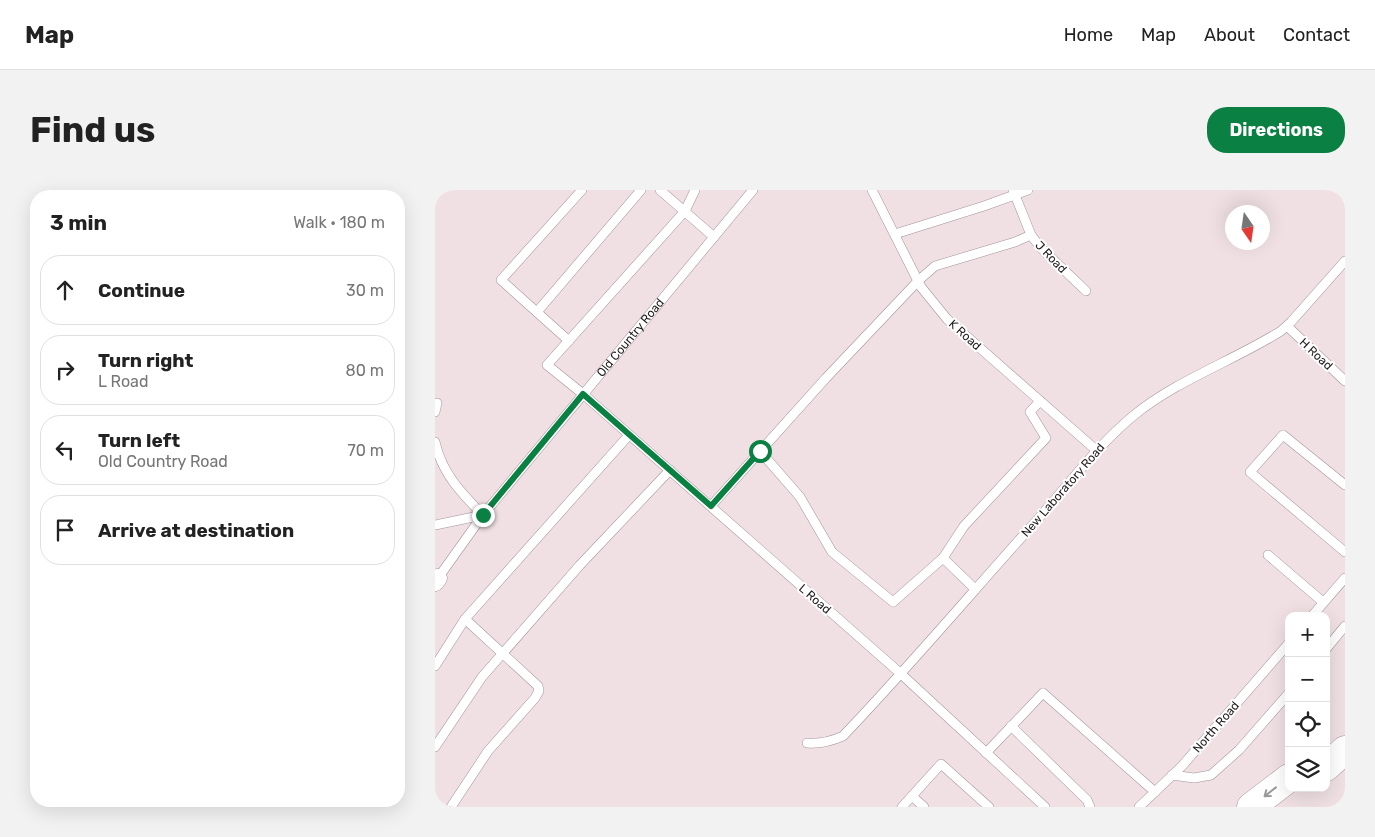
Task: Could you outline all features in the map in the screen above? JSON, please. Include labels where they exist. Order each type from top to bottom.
[{"type":"highway","points":[[1327,747],[1345,734]]},
{"type":"highway","points":[[1330,763],[1345,750]]},
{"type":"highway","points":[[1251,807],[1285,781]]},
{"type":"highway","points":[[1281,807],[1298,792]]},
{"type":"lane","points":[[582,190],[501,280],[569,341],[685,211],[695,190]]},
{"type":"lane","points":[[537,312],[641,190]]},
{"type":"lane","points":[[660,190],[714,237]]},
{"type":"lane","name":"Old Country Road","points":[[436,580],[483,515],[753,190]]},
{"type":"lane","name":"K Road","points":[[872,190],[919,282],[933,303],[947,319],[1096,450]]},
{"type":"lane","points":[[895,234],[985,206],[1013,192],[1028,190]]},
{"type":"lane","name":"J Road","points":[[1013,192],[1031,235],[1050,258],[1086,291]]},
{"type":"lane","points":[[711,506],[826,378],[935,266],[1015,242],[1031,235]]},
{"type":"lane","name":"New Laboratory Road","points":[[807,744],[820,744],[843,736],[1056,498],[1096,450],[1151,403],[1264,342],[1287,326],[1345,261]]},
{"type":"lane","name":"H Road","points":[[1287,326],[1345,381]]},
{"type":"lane","name":"L Road","points":[[569,341],[547,365],[711,506],[900,674],[1045,807]]},
{"type":"lane","points":[[760,451],[800,497],[833,552],[893,602],[943,558],[964,526],[1046,438],[1030,412],[1040,401]]},
{"type":"lane","points":[[435,412],[437,403]]},
{"type":"lane","points":[[435,666],[465,619],[629,434]]},
{"type":"lane","points":[[1345,486],[1283,435],[1250,472],[1345,552]]},
{"type":"lane","points":[[435,442],[438,456],[453,482],[483,515]]},
{"type":"lane","points":[[435,747],[482,676],[580,565],[670,470]]},
{"type":"lane","points":[[435,525],[483,515]]},
{"type":"lane","points":[[1268,555],[1323,602]]},
{"type":"lane","points":[[943,558],[975,589]]},
{"type":"lane","points":[[1314,612],[1345,578]]},
{"type":"lane","points":[[451,807],[488,751],[539,691],[538,686],[465,619]]},
{"type":"lane","points":[[1330,644],[1345,626]]},
{"type":"lane","name":"North Road","points":[[1139,807],[1172,775],[1228,714],[1285,647]]},
{"type":"lane","points":[[986,753],[1043,693],[1155,792]]},
{"type":"lane","points":[[1172,775],[1194,778],[1211,775],[1239,750],[1285,698]]},
{"type":"lane","points":[[1011,726],[1087,800],[1090,807]]},
{"type":"lane","points":[[902,807],[941,764],[989,807]]},
{"type":"lane","points":[[912,796],[924,807]]},
{"type":"route","points":[[483,515],[583,394],[711,506],[760,451]]}]
